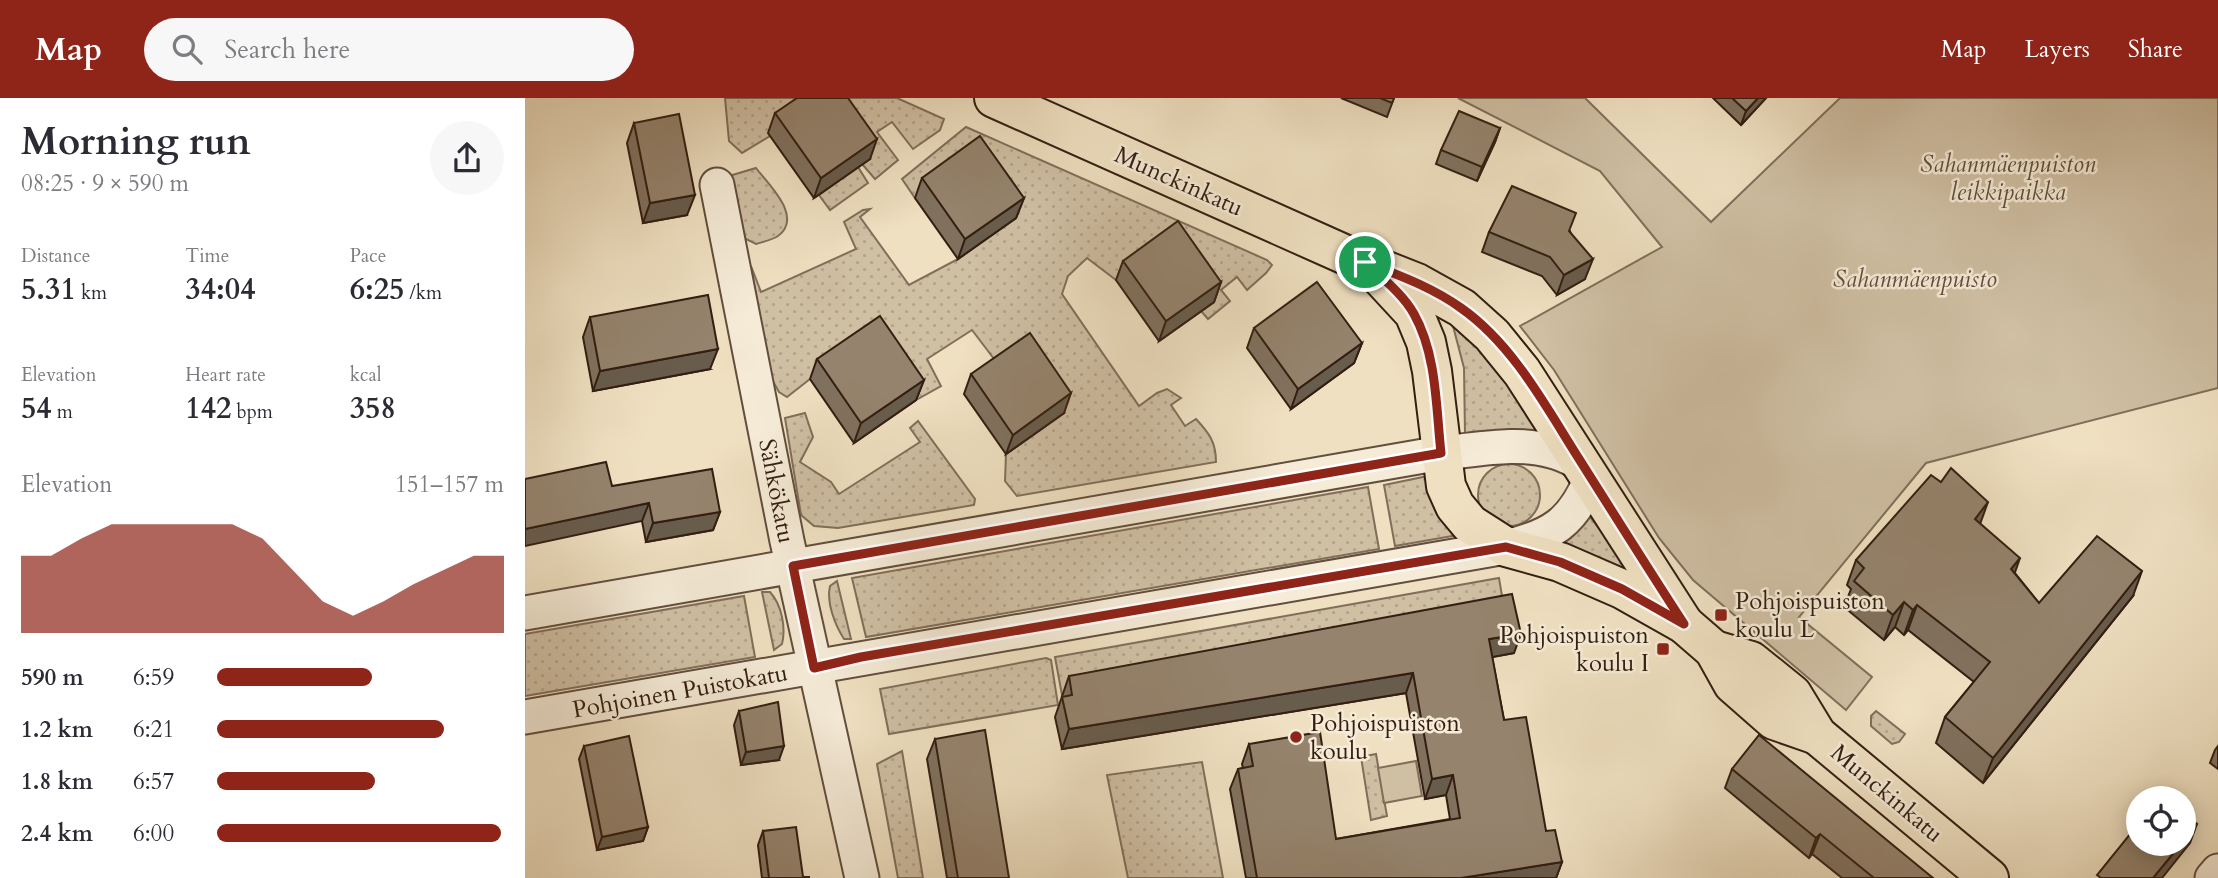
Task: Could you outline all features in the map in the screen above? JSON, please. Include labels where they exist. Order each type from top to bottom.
[{"type":"main road","name":"Munckinkatu","points":[[994,98],[1417,283],[1462,308],[1492,335],[1523,372],[1684,624]]},
{"type":"main road","name":"Munckinkatu","points":[[1365,262],[1396,291],[1414,313],[1426,342],[1446,486],[1455,506],[1471,523],[1506,547],[1560,562],[1622,589],[1684,624],[1714,650],[1751,661],[1792,694],[1817,735],[1989,878]]},
{"type":"street","name":"Sähkökatu","points":[[717,185],[814,668],[862,878]]},
{"type":"street","points":[[525,613],[1441,453],[1516,446],[1535,447],[1554,451],[1587,471]]},
{"type":"street","name":"Pohjoinen Puistokatu","points":[[525,717],[1506,547],[1534,540],[1553,531],[1584,495],[1587,471]]},
{"type":"street","points":[[2212,878],[2218,871]]},
{"type":"green space","points":[[725,98],[818,98],[769,133],[770,136],[742,153],[729,141]]},
{"type":"green space","points":[[827,98],[897,98],[944,119],[940,130],[913,149],[892,122],[877,132],[898,160],[875,179],[862,164],[869,159]]},
{"type":"green space","name":"Sahanmäenpuisto","points":[[1458,98],[1585,98],[1711,222],[1840,98],[2218,98],[2218,388],[1926,463],[1799,617],[1872,677],[1846,710],[1693,580],[1659,538],[1554,370],[1520,326],[1662,247],[1600,171]]},
{"type":"green space","points":[[966,127],[1267,260],[1272,265],[1247,290],[1237,277],[1221,290],[1230,301],[1208,319],[1201,311],[1170,242],[1116,280],[1087,258],[1068,276],[1062,294],[1139,406],[1167,389],[1181,398],[1171,405],[1185,426],[1196,419],[1205,429],[1213,443],[1216,462],[1017,496],[1005,481],[1006,454],[1064,413],[1001,368],[972,330],[927,359],[941,386],[916,400],[810,379],[787,397],[779,392],[770,376],[751,266],[761,292],[856,249],[844,222],[863,210],[870,209],[860,217],[909,285],[958,259],[973,157],[915,198],[902,179]]},
{"type":"green space","points":[[858,167],[868,183],[830,210],[819,195]]},
{"type":"green space","points":[[756,168],[781,201],[787,220],[785,228],[778,236],[756,244],[744,238],[729,176]]},
{"type":"green space","points":[[1455,322],[1462,322],[1548,438],[1517,431],[1465,435],[1464,368],[1453,326]]},
{"type":"green space","points":[[805,413],[813,437],[800,462],[831,482],[839,494],[920,442],[910,428],[918,421],[975,499],[974,505],[838,528],[814,526],[801,515],[785,418]]},
{"type":"green space","points":[[1503,464],[1515,464],[1531,473],[1538,483],[1538,507],[1531,517],[1515,526],[1503,526],[1492,521],[1483,512],[1478,501],[1478,489],[1483,478],[1492,469]]},
{"type":"green space","points":[[1428,476],[1458,535],[1395,546],[1384,485]]},
{"type":"green space","points":[[1368,487],[1379,549],[866,637],[852,578]]},
{"type":"green space","points":[[1586,512],[1633,574],[1559,547],[1578,530]]},
{"type":"green space","points":[[1499,578],[1505,614],[1062,695],[1055,657]]},
{"type":"green space","points":[[837,581],[851,639],[844,639],[830,606],[830,586]]},
{"type":"green space","points":[[762,592],[770,592],[782,617],[782,644],[774,650]]},
{"type":"green space","points":[[744,596],[755,657],[525,696],[525,634]]},
{"type":"green space","points":[[1046,658],[1051,660],[1058,705],[889,734],[880,689]]},
{"type":"green space","points":[[1876,711],[1905,734],[1899,742],[1892,744],[1871,726],[1871,716]]},
{"type":"green space","points":[[902,751],[923,878],[898,878],[877,764]]},
{"type":"green space","points":[[1376,754],[1387,816],[1371,820],[1361,757]]},
{"type":"green space","points":[[1416,761],[1422,796],[1384,803],[1378,768]]},
{"type":"green space","points":[[1202,762],[1223,878],[1128,878],[1107,775]]},
{"type":"building","points":[[797,98],[848,98],[877,139],[821,178],[775,113]]},
{"type":"building","points":[[1380,98],[1394,98],[1392,103]]},
{"type":"building","points":[[1732,98],[1758,98],[1746,111]]},
{"type":"building","points":[[1459,111],[1500,128],[1482,167],[1441,150]]},
{"type":"building","points":[[679,114],[695,195],[650,203],[634,123]]},
{"type":"building","points":[[980,136],[1024,198],[965,239],[922,178]]},
{"type":"building","points":[[1512,186],[1576,213],[1569,231],[1593,259],[1564,275],[1550,257],[1489,232]]},
{"type":"building","points":[[1178,221],[1221,282],[1166,321],[1123,261]]},
{"type":"building","points":[[1317,282],[1362,343],[1298,389],[1254,328]]},
{"type":"building","points":[[708,295],[718,349],[600,371],[590,317]]},
{"type":"building","points":[[880,316],[924,380],[861,423],[817,359]]},
{"type":"building","points":[[1030,333],[1071,393],[1013,435],[971,374]]},
{"type":"building","points":[[606,462],[612,486],[712,469],[720,512],[653,523],[649,503],[525,529],[525,479]]},
{"type":"building","points":[[1951,468],[1988,502],[1975,519],[2020,558],[2011,569],[2039,603],[2097,536],[2142,571],[1993,758],[1945,717],[1990,662],[1917,605],[1913,610],[1904,602],[1893,615],[1854,581],[1864,568],[1856,560],[1931,475],[1941,482]]},
{"type":"building","points":[[1512,594],[1521,634],[1489,639],[1504,720],[1526,717],[1546,831],[1555,830],[1562,862],[1461,878],[1257,878],[1238,769],[1253,766],[1249,744],[1320,732],[1336,839],[1460,818],[1453,775],[1432,779],[1413,673],[1069,729],[1062,697],[1072,695],[1069,676]]},
{"type":"building","points":[[778,702],[784,746],[746,752],[739,711]]},
{"type":"building","points":[[985,730],[1009,878],[958,878],[935,739]]},
{"type":"building","points":[[1759,735],[1933,878],[1874,878],[1820,834],[1816,838],[1732,769]]},
{"type":"building","points":[[629,736],[648,827],[602,837],[584,746]]},
{"type":"building","points":[[796,827],[803,877],[809,878],[769,878],[763,831]]},
{"type":"building","points":[[2126,839],[2126,856],[2171,856],[2153,878],[2101,878],[2097,875]]},
{"type":"place","name":"Pohjoispuiston koulu L","points":[[1721,615]]},
{"type":"place","name":"Pohjoispuiston koulu I","points":[[1663,649]]},
{"type":"place","name":"Pohjoispuiston koulu","points":[[1296,737]]},
{"type":"route","points":[[1365,262],[1417,283],[1462,308],[1492,335],[1523,372],[1549,411],[1684,624],[1622,589],[1560,562],[1506,547],[861,657],[814,668],[793,566],[1441,453],[1426,342],[1414,313],[1396,291],[1365,262]]},
{"type":"park label","name":"Sahanmäenpuiston leikkipaikka","points":[[2008,178]]}]
